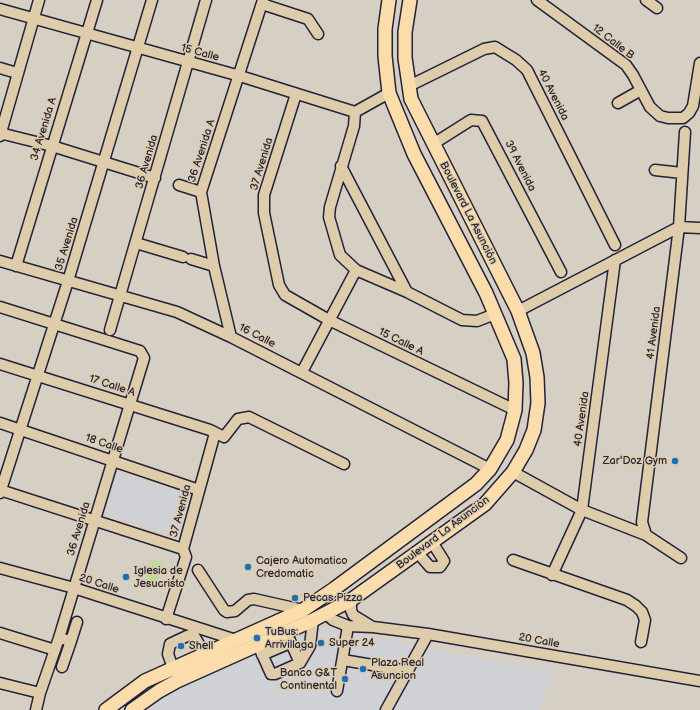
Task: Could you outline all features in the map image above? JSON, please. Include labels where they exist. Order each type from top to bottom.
[{"type":"main road","name":"Boulevard La Asunción","points":[[106,710],[146,682],[173,668],[303,610],[334,589],[476,484],[490,469],[507,440],[514,410],[516,383],[514,359],[486,293],[433,191],[389,93],[385,56],[385,29],[389,0]]},
{"type":"main road","name":"Boulevard La Asunción","points":[[132,710],[159,691],[178,681],[260,650],[288,637],[313,620],[351,600],[466,518],[496,493],[513,472],[526,450],[534,430],[538,403],[537,377],[533,354],[518,311],[433,144],[415,106],[409,86],[405,45],[410,0]]},
{"type":"main road","points":[[398,115],[415,106]]},
{"type":"main road","points":[[433,191],[453,181]]},
{"type":"main road","points":[[486,293],[504,284]]},
{"type":"main road","points":[[507,440],[526,450]]},
{"type":"main road","points":[[453,501],[466,518]]},
{"type":"main road","points":[[325,613],[324,605],[334,589]]},
{"type":"street","points":[[39,0],[16,74],[0,134],[52,146],[155,178]]},
{"type":"street","name":"34 Avenida A","points":[[16,266],[85,34],[97,0]]},
{"type":"street","name":"35 Avenida","points":[[0,491],[68,281],[152,0]]},
{"type":"street","name":"36 Avenida","points":[[110,330],[206,0]]},
{"type":"street","name":"12 Calle B","points":[[537,0],[626,65],[650,107],[660,116],[668,118],[683,118],[689,113],[693,106],[700,63]]},
{"type":"street","points":[[646,0],[657,8]]},
{"type":"street","points":[[262,2],[308,19],[318,34]]},
{"type":"street","name":"36 Avenida A","points":[[231,337],[214,266],[201,192],[240,76],[262,2]]},
{"type":"street","name":"15 Calle","points":[[0,9],[137,49],[240,76],[355,112]]},
{"type":"street","name":"40 Avenida","points":[[409,86],[484,49],[495,47],[516,60],[528,70],[615,245]]},
{"type":"street","points":[[0,68],[16,74]]},
{"type":"street","points":[[618,103],[641,90]]},
{"type":"street","points":[[389,93],[355,112],[354,126],[332,198],[329,217],[340,255],[352,268],[407,292],[467,322],[477,321],[495,314]]},
{"type":"street","name":"37 Avenida","points":[[281,290],[264,213],[264,195],[296,94]]},
{"type":"street","name":"39 Avenida","points":[[433,144],[470,120],[482,121],[561,272]]},
{"type":"street","name":"41 Avenida","points":[[646,535],[642,522],[679,227],[685,132]]},
{"type":"street","points":[[341,166],[407,292]]},
{"type":"street","points":[[655,170],[682,173]]},
{"type":"street","points":[[179,185],[201,192]]},
{"type":"street","points":[[518,311],[679,227],[700,228]]},
{"type":"street","points":[[136,243],[214,266]]},
{"type":"street","name":"40 Avenida","points":[[552,575],[582,510],[615,260]]},
{"type":"street","name":"16 Calle","points":[[0,261],[177,312],[302,372],[490,469]]},
{"type":"street","points":[[302,372],[329,320],[352,268]]},
{"type":"street","name":"15 Calle A","points":[[281,290],[285,295],[329,320],[514,410]]},
{"type":"street","points":[[0,307],[54,323]]},
{"type":"street","name":"36 Avenida","points":[[36,710],[40,692],[59,638],[144,360],[140,351],[54,323]]},
{"type":"street","name":"17 Calle A","points":[[0,364],[130,404],[215,433]]},
{"type":"street","points":[[215,433],[226,437],[238,419],[249,417],[344,464]]},
{"type":"street","name":"18 Calle","points":[[0,423],[199,490]]},
{"type":"street","name":"37 Avenida","points":[[166,618],[186,557],[184,549],[215,433]]},
{"type":"street","points":[[513,472],[582,510],[646,535],[681,558]]},
{"type":"street","points":[[0,491],[184,549]]},
{"type":"street","points":[[418,553],[430,566],[440,567],[444,561],[432,542]]},
{"type":"street","points":[[513,560],[552,575],[627,600],[640,608],[645,620],[641,642]]},
{"type":"street","name":"20 Calle","points":[[0,568],[74,588],[166,618],[194,631],[236,640]]},
{"type":"street","points":[[198,570],[224,610],[227,612],[235,611],[248,600],[254,599],[303,610]]},
{"type":"street","name":"20 Calle","points":[[351,600],[351,610],[353,615],[373,627]]},
{"type":"street","name":"20 Calle","points":[[325,613],[333,620],[348,626],[373,627],[428,634],[700,681]]},
{"type":"street","points":[[260,650],[271,674],[273,675],[300,663],[310,646],[313,620]]},
{"type":"street","points":[[62,667],[77,622]]},
{"type":"street","points":[[337,691],[348,626]]},
{"type":"street","points":[[173,668],[168,654],[170,644],[194,631],[205,654]]},
{"type":"street","points":[[0,633],[55,650]]},
{"type":"street","points":[[386,710],[428,634]]},
{"type":"street","points":[[288,637],[300,663]]},
{"type":"street","points":[[59,638],[71,641]]},
{"type":"street","points":[[343,660],[408,671]]},
{"type":"street","points":[[0,683],[40,692]]},
{"type":"shaded area","points":[[118,472],[190,496],[179,537],[106,514]]},
{"type":"shaded area","points":[[314,628],[420,645],[385,710],[146,710],[174,690]]},
{"type":"shaded area","points":[[424,649],[554,670],[540,710],[391,710]]},
{"type":"green space","points":[[152,560],[163,563],[156,587],[145,583]]},
{"type":"place","name":"Zar'Doz Gym","points":[[675,461]]},
{"type":"place","name":"Cajero Automatico Credomatic","points":[[248,567]]},
{"type":"place","name":"Iglesia de Jesucristo","points":[[126,577]]},
{"type":"place","name":"Pecas Pizza","points":[[295,598]]},
{"type":"place","name":"TuBus: Arrivillaga","points":[[257,638]]},
{"type":"place","name":"Super 24","points":[[321,643]]},
{"type":"place","name":"Shell","points":[[181,646]]},
{"type":"place","name":"Plaza Real Asuncion","points":[[363,669]]},
{"type":"place","name":"Banco G&T Continental","points":[[345,679]]}]
